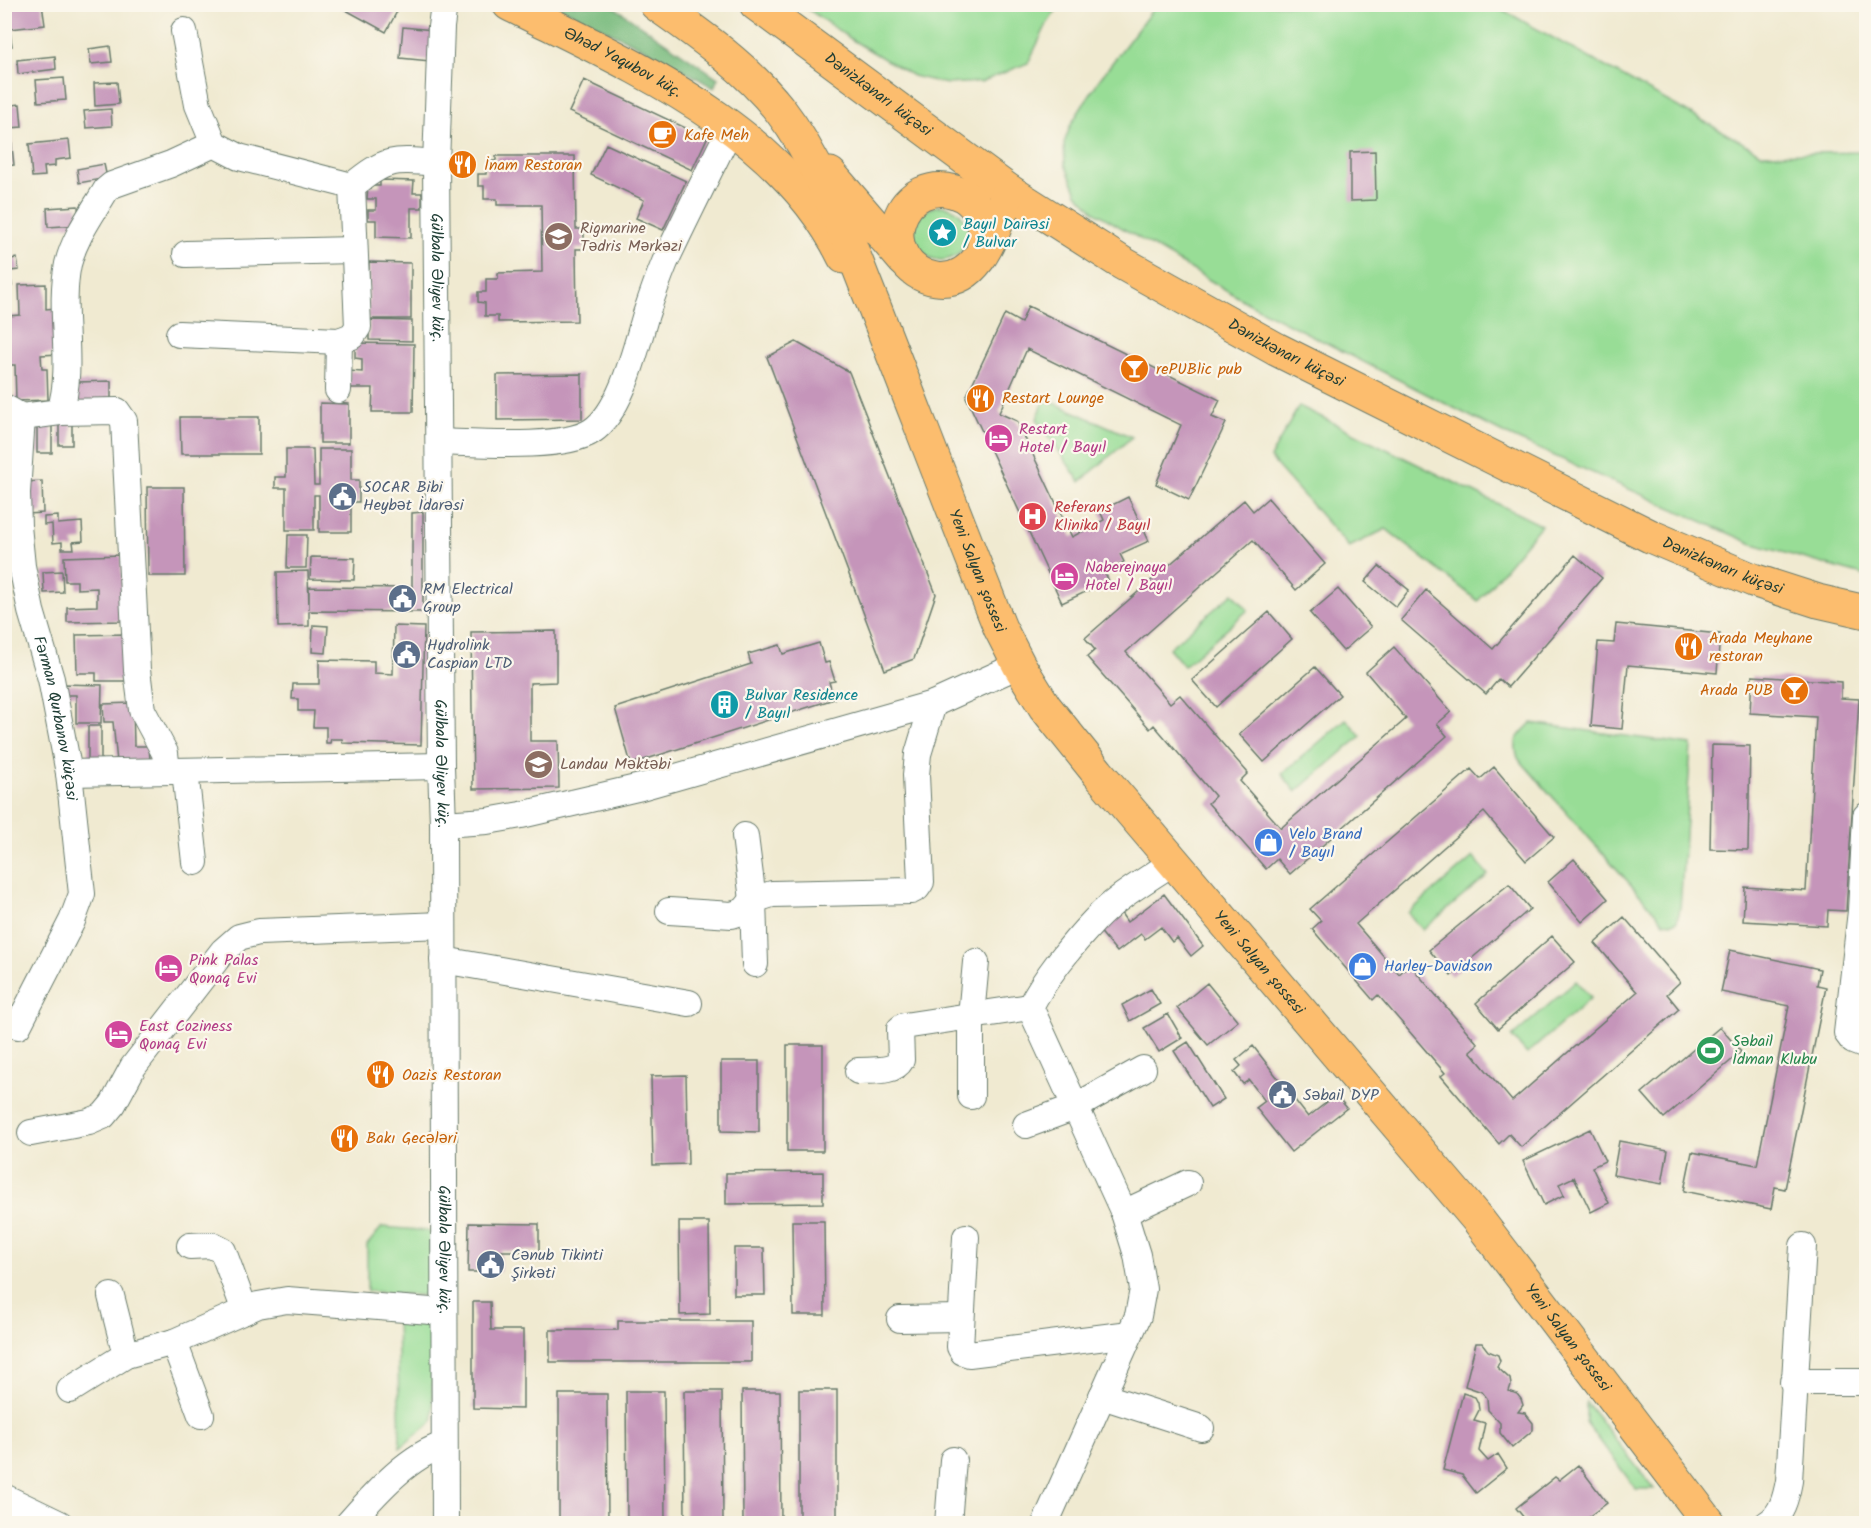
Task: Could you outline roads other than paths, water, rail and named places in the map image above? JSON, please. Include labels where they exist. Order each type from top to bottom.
[{"type":"main road","name":"Əhəd Yaqubov küç.","points":[[509,4],[614,57],[683,96],[731,127],[777,168],[818,214],[841,249],[892,353]]},
{"type":"main road","points":[[656,4],[698,33],[750,78],[800,138],[834,207],[892,353]]},
{"type":"main road","name":"Dənizkənarı küçəsi","points":[[756,4],[1009,191],[1122,263],[1276,350],[1650,536],[1753,580],[1818,601],[1866,612]]},
{"type":"main road","points":[[800,138],[903,231],[918,273],[930,278],[942,280],[955,278],[976,264],[1009,191]]},
{"type":"main road","points":[[892,353],[882,288],[884,258],[962,158]]},
{"type":"main road","points":[[903,231],[924,193],[951,190],[969,199],[982,214],[986,227],[986,241],[982,254]]},
{"type":"main road","name":"Yeni Salyan şossesi","points":[[892,353],[996,617],[1019,665],[1051,714],[1173,862],[1479,1221],[1710,1524]]},
{"type":"street","name":"Gülbala Əliyev küç.","points":[[444,4],[441,27],[436,163],[443,825],[445,1524]]},
{"type":"street","points":[[184,31],[198,105],[214,144],[239,157],[352,186]]},
{"type":"street","points":[[439,442],[552,443],[576,439],[592,431],[609,415],[634,359],[646,313],[664,264],[731,127]]},
{"type":"street","points":[[60,412],[64,400],[66,279],[69,262],[80,232],[106,190],[112,186],[171,164],[214,144]]},
{"type":"street","points":[[352,186],[386,162],[436,163]]},
{"type":"street","points":[[179,334],[339,341],[352,336],[358,327],[352,186]]},
{"type":"street","points":[[186,254],[354,250]]},
{"type":"street","points":[[338,390],[339,341]]},
{"type":"street","points":[[13,412],[117,411],[124,421],[138,680],[142,710],[176,771],[195,862]]},
{"type":"street","name":"Fərman Qurbanov küçəsi","points":[[13,412],[22,566],[31,611],[51,679],[69,773],[82,894],[72,921],[18,1026]]},
{"type":"street","points":[[443,825],[487,821],[565,806],[641,787],[933,704],[1019,665]]},
{"type":"street","points":[[669,911],[732,915],[744,911],[753,900],[772,894],[910,891],[917,888],[921,882],[916,775],[918,754],[933,704]]},
{"type":"street","points":[[69,773],[441,766]]},
{"type":"street","points":[[1866,816],[1864,912],[1847,1033],[1853,1041],[1866,1046]]},
{"type":"street","points":[[745,836],[753,900],[755,964]]},
{"type":"street","points":[[1030,1007],[1040,988],[1095,920],[1136,887],[1173,862]]},
{"type":"street","points":[[31,1132],[89,1122],[103,1116],[113,1104],[133,1067],[223,951],[239,938],[259,932],[443,925]]},
{"type":"street","points":[[443,960],[689,1003]]},
{"type":"street","points":[[971,1096],[971,1016],[976,962]]},
{"type":"street","points":[[858,1071],[893,1069],[900,1064],[900,1029],[904,1026],[1030,1007]]},
{"type":"street","points":[[1030,1007],[1124,1213],[1137,1255],[1143,1289],[1138,1316],[1046,1524]]},
{"type":"street","points":[[1026,1125],[1075,1107],[1143,1069]]},
{"type":"street","points":[[1124,1213],[1188,1183]]},
{"type":"street","points":[[966,1237],[960,1347],[963,1352],[969,1354],[1130,1334]]},
{"type":"street","points":[[190,1246],[211,1245],[224,1251],[245,1311]]},
{"type":"street","points":[[1767,1524],[1774,1520],[1785,1501],[1787,1491],[1803,1246]]},
{"type":"street","points":[[111,1296],[126,1355]]},
{"type":"street","points":[[70,1390],[126,1355],[174,1342],[258,1305],[287,1300],[444,1312]]},
{"type":"street","points":[[900,1319],[961,1318]]},
{"type":"street","points":[[174,1342],[201,1415]]},
{"type":"street","points":[[1793,1382],[1866,1382]]},
{"type":"street","points":[[1102,1396],[1201,1428]]},
{"type":"street","points":[[348,1524],[369,1500],[417,1457],[444,1445]]},
{"type":"street","points":[[948,1524],[952,1460]]},
{"type":"street","points":[[4,1497],[60,1524]]},
{"type":"place","name":"Kafe Meh","points":[[663,135]]},
{"type":"place","name":"İnam Restoran","points":[[463,165]]},
{"type":"place","name":"Bayıl Dairəsi / Bulvar","points":[[942,233]]},
{"type":"place","name":"Rigmarine Tədris Mərkəzi","points":[[559,237]]},
{"type":"place","name":"rePUBlic pub","points":[[1135,369]]},
{"type":"place","name":"Restart Lounge","points":[[981,398]]},
{"type":"place","name":"Restart Hotel / Bayıl","points":[[998,438]]},
{"type":"place","name":"SOCAR Bibi Heybət İdarəsi","points":[[342,496]]},
{"type":"place","name":"Referans Klinika / Bayıl","points":[[1033,516]]},
{"type":"place","name":"Naberejnaya Hotel / Bayıl","points":[[1064,576]]},
{"type":"place","name":"RM Electrical Group","points":[[402,598]]},
{"type":"place","name":"Arada Meyhane restoran","points":[[1688,647]]},
{"type":"place","name":"Hydrolink Caspian LTD","points":[[406,654]]},
{"type":"place","name":"Arada PUB","points":[[1794,690]]},
{"type":"place","name":"Bulvar Residence / Bayıl","points":[[724,704]]},
{"type":"place","name":"Landau Məktəbi","points":[[539,764]]},
{"type":"place","name":"Velo Brand / Bayıl","points":[[1268,843]]},
{"type":"place","name":"Harley-Davidson","points":[[1363,966]]},
{"type":"place","name":"Pink Palas Qonaq Evi","points":[[168,969]]},
{"type":"place","name":"East Coziness Qonaq Evi","points":[[118,1035]]},
{"type":"place","name":"Səbail İdman Klubu","points":[[1711,1050]]},
{"type":"place","name":"Oazis Restoran","points":[[381,1075]]},
{"type":"place","name":"Səbail DYP","points":[[1282,1095]]},
{"type":"place","name":"Bakı Gecələri","points":[[345,1138]]},
{"type":"place","name":"Cənub Tikinti Şirkəti","points":[[490,1264]]}]
